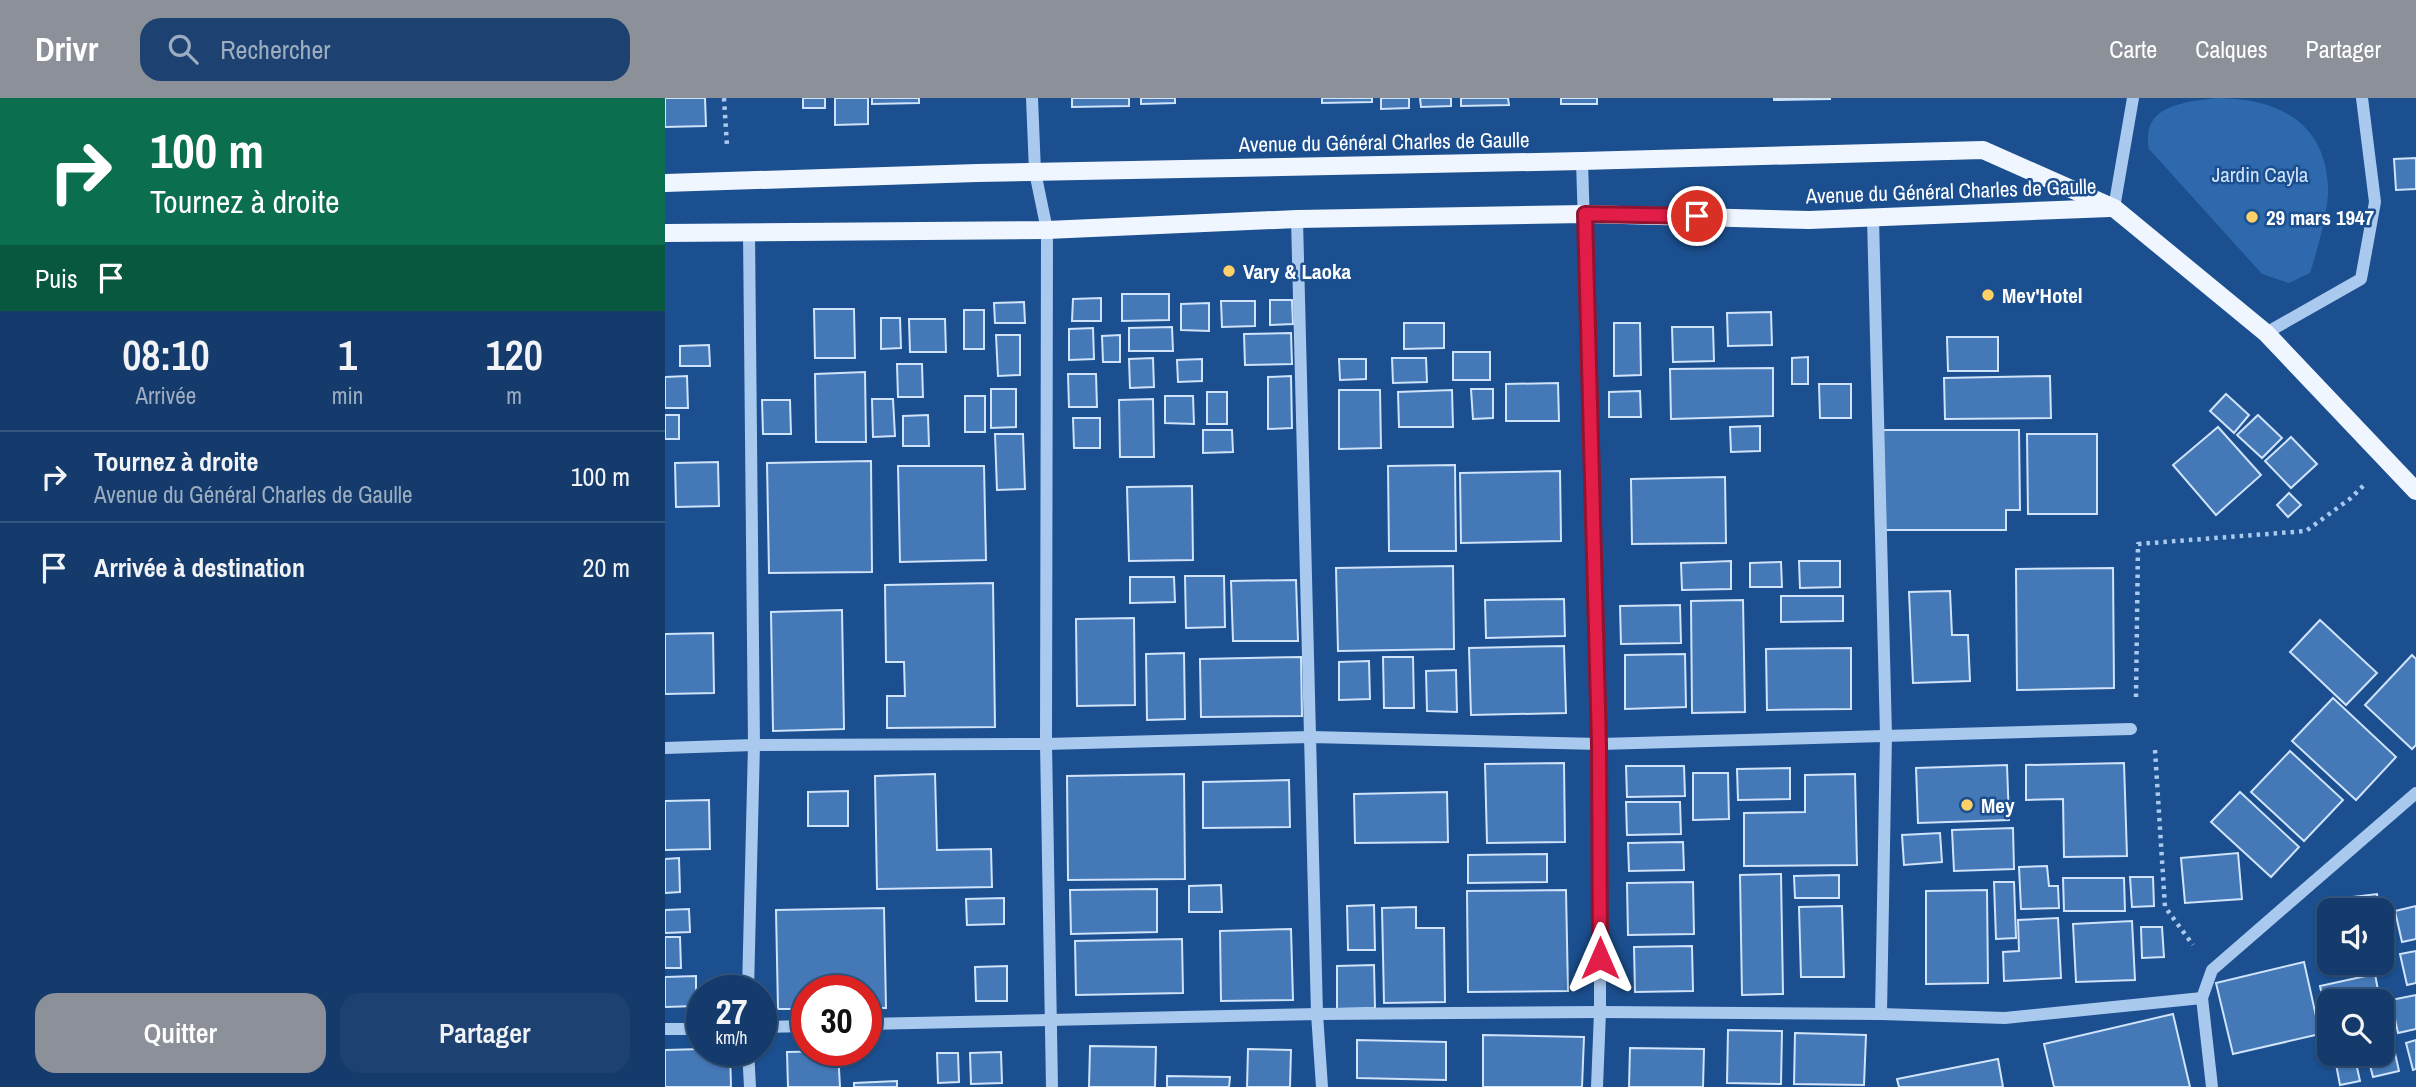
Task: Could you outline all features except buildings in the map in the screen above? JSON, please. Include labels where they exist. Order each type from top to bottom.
[{"type":"main road","name":"Avenue du Général Charles de Gaulle","points":[[665,183],[1983,150],[2113,208]]},
{"type":"main road","name":"Avenue du Général Charles de Gaulle","points":[[665,233],[1047,230],[1297,219],[1585,214],[1808,220],[2113,208]]},
{"type":"main road","points":[[2113,208],[2266,333],[2416,491]]},
{"type":"street","points":[[1032,98],[1035,172],[1047,230],[1046,744],[1052,1087]]},
{"type":"street","points":[[2113,208],[2133,98]]},
{"type":"street","points":[[2266,333],[2361,279],[2375,202],[2362,98]]},
{"type":"street","points":[[1583,161],[1599,744],[1600,1012],[1597,1087]]},
{"type":"street","points":[[1873,218],[1886,734],[1881,1014]]},
{"type":"street","points":[[1297,219],[1317,1013],[1322,1087]]},
{"type":"street","points":[[748,975],[754,745],[750,232]]},
{"type":"street","points":[[665,748],[1046,744],[1311,737],[1599,744],[2131,729]]},
{"type":"street","points":[[2211,1087],[2202,998],[2212,970],[2416,793]]},
{"type":"street","points":[[882,1024],[1317,1013],[1881,1014],[2005,1018],[2202,998]]},
{"type":"street","points":[[665,1029],[686,1029]]},
{"type":"street","points":[[749,1066],[750,1087]]},
{"type":"path","points":[[724,98],[729,182]]},
{"type":"path","points":[[2212,970],[2165,906],[2155,751],[2131,729],[2136,705],[2138,544],[2306,531],[2351,498],[2388,461]]},
{"type":"green space","name":"Jardin Cayla","points":[[2216,98],[2238,99],[2277,109],[2308,130],[2318,146],[2325,165],[2328,188],[2325,219],[2310,273],[2289,283],[2262,274],[2149,149],[2151,123],[2158,115],[2178,105]]},
{"type":"place","name":"29 mars 1947","points":[[2252,217]]},
{"type":"place","name":"Vary & Laoka","points":[[1229,271]]},
{"type":"place","name":"Mev'Hotel","points":[[1988,295]]},
{"type":"place","name":"Mey","points":[[1967,805]]},
{"type":"route","points":[[1600,958],[1599,744],[1585,214],[1697,216]]}]
